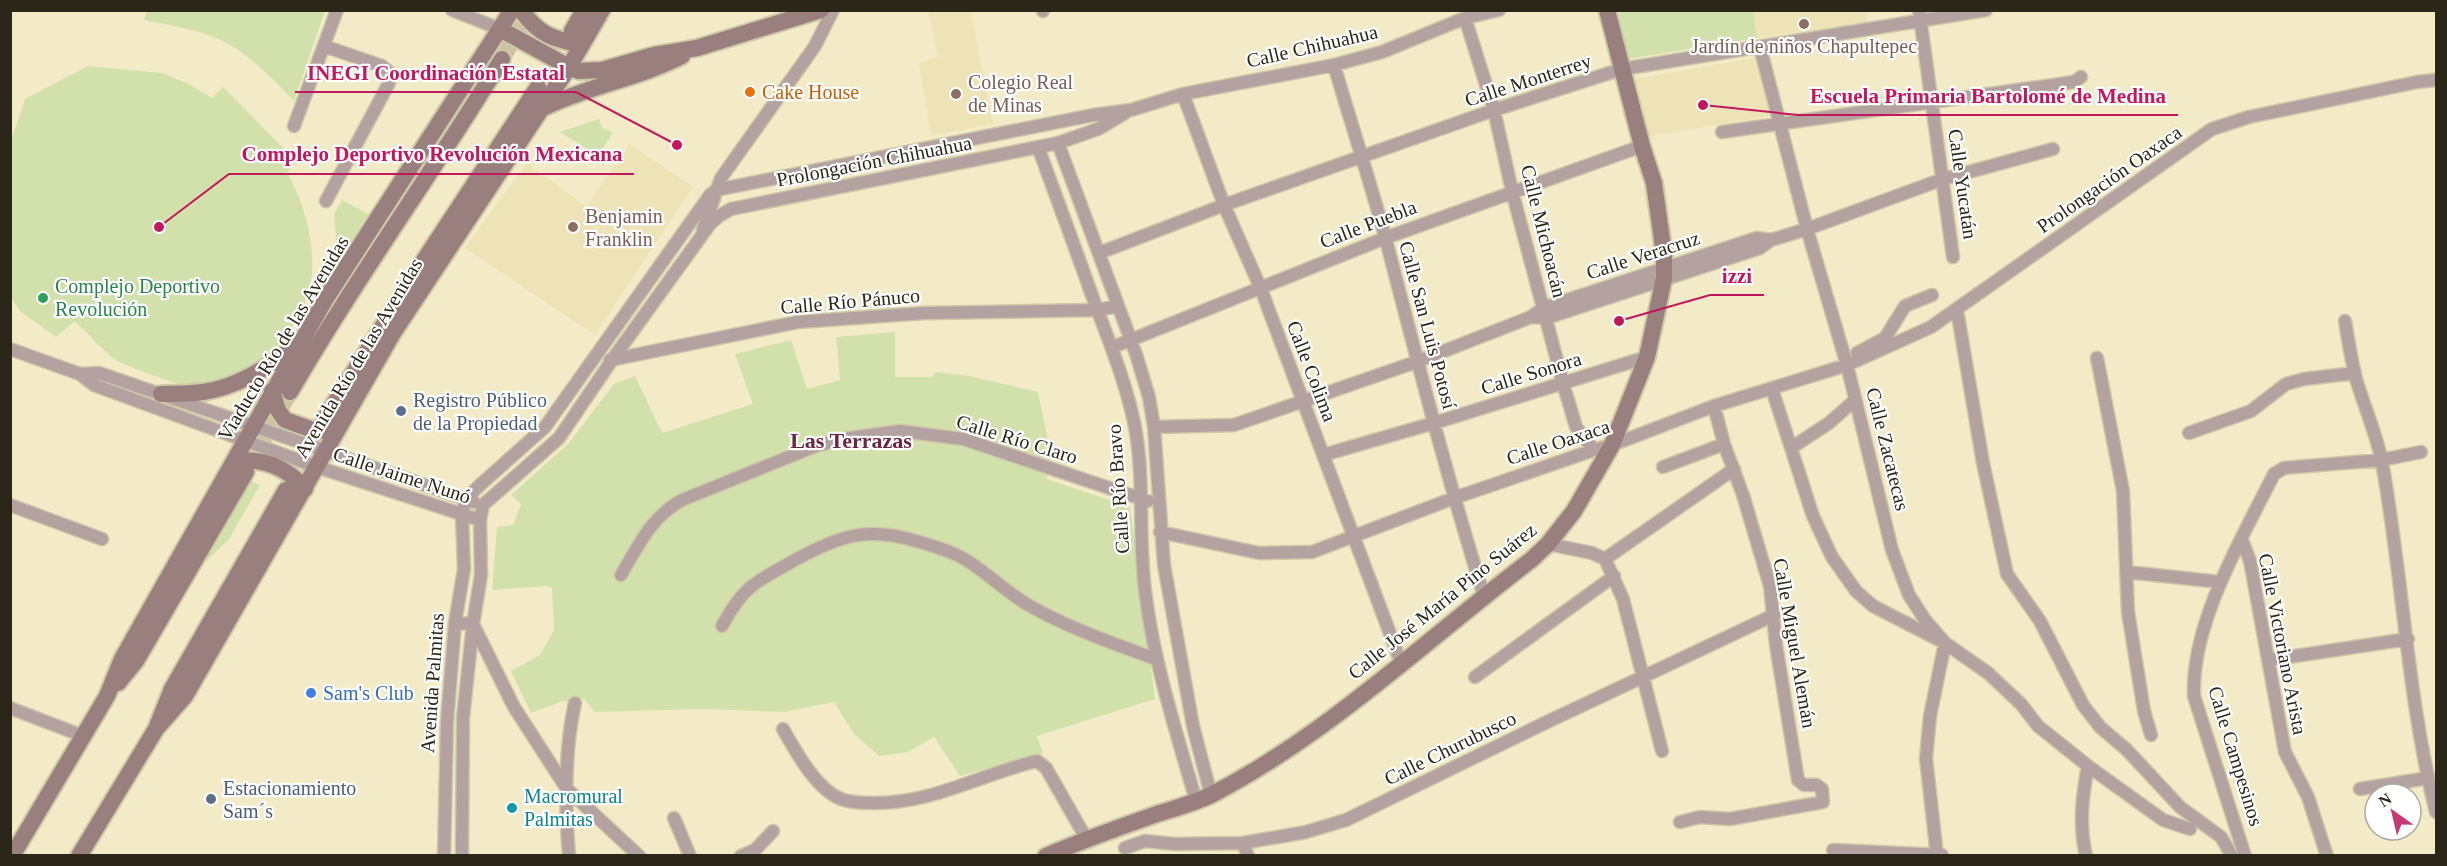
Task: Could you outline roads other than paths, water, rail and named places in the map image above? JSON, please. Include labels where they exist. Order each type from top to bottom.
[{"type":"main road","name":"Viaducto Río de las Avenidas","points":[[12,855],[107,696],[136,661],[240,467],[250,434],[301,341],[512,10]]},
{"type":"main road","points":[[521,10],[533,27],[547,36],[582,45]]},
{"type":"main road","points":[[572,31],[584,10]]},
{"type":"main road","name":"Avenida Río de las Avenidas","points":[[156,729],[185,696],[393,333],[569,67],[602,10]]},
{"type":"main road","points":[[501,29],[569,67],[592,72],[654,55],[696,48],[821,10]]},
{"type":"main road","name":"Calle José María Pino Suárez","points":[[1046,855],[1086,838],[1203,798],[1249,774],[1315,730],[1484,596],[1548,544],[1574,511],[1612,445],[1647,357],[1664,273],[1660,217],[1654,183],[1642,146],[1607,10]]},
{"type":"main road","points":[[541,109],[569,96],[658,68],[696,48]]},
{"type":"main road","name":"Viaducto Río de las Avenidas","points":[[290,392],[322,336],[418,188],[461,127],[502,59]]},
{"type":"main road","points":[[324,420],[421,265],[538,87]]},
{"type":"main road","points":[[386,238],[386,208],[418,188]]},
{"type":"main road","points":[[421,265],[454,239],[461,204]]},
{"type":"main road","points":[[161,394],[203,392],[233,384],[269,367],[301,341]]},
{"type":"main road","points":[[272,391],[278,410],[285,420],[295,424],[313,430],[326,431],[343,418]]},
{"type":"main road","points":[[240,467],[258,459],[285,471],[305,489]]},
{"type":"main road","points":[[79,855],[156,729],[172,689],[286,489]]},
{"type":"street","points":[[294,126],[337,10]]},
{"type":"street","points":[[452,10],[501,29]]},
{"type":"street","points":[[483,505],[552,446],[700,238],[720,178],[815,46],[833,10]]},
{"type":"street","name":"Calle Chihuahua","points":[[1018,130],[1131,110],[1183,94],[1334,65],[1382,52],[1465,18],[1499,10]]},
{"type":"street","name":"Calle Monterrey","points":[[1099,253],[1224,205],[1494,110],[1622,69],[1760,47],[1920,15],[1986,10]]},
{"type":"street","name":"Calle Yucatán","points":[[1920,15],[1953,257]]},
{"type":"street","name":"Calle Michoacán","points":[[1465,18],[1494,110],[1512,191],[1576,427],[1594,450]]},
{"type":"street","points":[[324,46],[382,66],[389,72],[389,83],[326,201]]},
{"type":"street","name":"Calle Zacatecas","points":[[1760,47],[1778,123],[1846,362],[1895,559],[1909,595],[1924,620],[1945,643]]},
{"type":"street","name":"Calle San Luis Potosí","points":[[1334,65],[1385,238],[1416,362],[1454,498],[1484,596]]},
{"type":"street","points":[[1722,132],[2074,82],[2081,77]]},
{"type":"street","name":"Prolongación Oaxaca","points":[[1957,310],[2212,129],[2249,117],[2436,80]]},
{"type":"street","name":"Calle Colima","points":[[1183,94],[1224,205],[1260,289],[1401,663]]},
{"type":"street","name":"Calle Chihuahua","points":[[1038,147],[1058,143],[1098,129],[1131,110]]},
{"type":"street","name":"Prolongación Chihuahua","points":[[716,190],[1018,130]]},
{"type":"street","name":"Calle Río Bravo","points":[[1058,143],[1131,340],[1149,397],[1154,427],[1164,565],[1193,726],[1203,798]]},
{"type":"street","name":"Calle Puebla","points":[[1113,347],[1385,238],[1642,146]]},
{"type":"street","name":"Prolongación Chihuahua","points":[[700,238],[719,216],[731,209],[1038,147]]},
{"type":"street","name":"Calle Río Bravo","points":[[1038,147],[1113,347],[1134,424],[1142,499],[1140,524],[1145,597],[1156,659],[1203,798]]},
{"type":"street","name":"Calle Veracruz","points":[[1154,427],[1234,425],[1416,362],[1531,317],[1664,273],[1760,248],[1771,240],[1943,179],[2053,149]]},
{"type":"street","points":[[466,500],[545,428],[703,202],[716,190]]},
{"type":"street","points":[[1846,362],[1885,338],[1905,306],[1932,295]]},
{"type":"street","name":"Calle Río Pánuco","points":[[588,365],[798,322],[925,313],[1098,310],[1118,306]]},
{"type":"street","points":[[1957,310],[1983,463],[2007,574],[2040,621],[2083,705],[2095,720],[2165,788],[2180,807],[2221,837],[2232,855]]},
{"type":"street","name":"Calle Oaxaca","points":[[1161,532],[1259,553],[1312,552],[1454,498],[1846,362],[1931,327],[1957,310]]},
{"type":"street","points":[[2345,321],[2355,373],[2381,460],[2408,639],[2414,698],[2436,812]]},
{"type":"street","name":"Calle Jaime Nunó","points":[[10,349],[80,374],[94,385],[250,434],[326,451],[483,505]]},
{"type":"street","name":"Calle Sonora","points":[[1323,454],[1434,423],[1647,357]]},
{"type":"street","points":[[2097,358],[2123,491],[2128,612],[2144,711],[2151,735]]},
{"type":"street","name":"Calle Jaime Nunó","points":[[80,374],[99,373],[161,394],[317,467],[480,520]]},
{"type":"street","points":[[2189,433],[2251,411],[2286,384],[2304,379],[2355,373]]},
{"type":"street","points":[[1772,389],[1813,516],[1828,549],[1856,591],[1873,606],[1945,643],[2004,686],[2022,704],[2038,726],[2088,766],[2163,820],[2190,829]]},
{"type":"street","points":[[1791,448],[1829,423],[1856,400]]},
{"type":"street","name":"Calle Miguel Alemán","points":[[1680,822],[1700,817],[1730,819],[1823,802],[1822,789],[1816,785],[1804,785],[1798,780],[1776,645],[1770,586],[1714,406]]},
{"type":"street","name":"Calle Río Claro","points":[[621,575],[657,517],[682,500],[816,446],[872,434],[900,431],[963,439],[1160,504]]},
{"type":"street","points":[[1663,467],[1724,444]]},
{"type":"street","name":"Calle Campesinos","points":[[2245,855],[2194,696],[2193,679],[2203,633],[2220,582],[2274,474],[2284,468],[2381,460],[2421,452]]},
{"type":"street","points":[[1605,559],[1734,469]]},
{"type":"street","name":"Avenida Palmitas","points":[[444,855],[447,722],[455,623],[464,569],[462,514],[466,500]]},
{"type":"street","points":[[10,505],[102,539]]},
{"type":"street","name":"Avenida Palmitas","points":[[462,855],[464,718],[473,624],[481,575],[480,520],[483,505]]},
{"type":"street","points":[[722,626],[743,592],[761,579],[822,546],[858,533],[873,532],[911,539],[960,557],[1034,608],[1112,643],[1156,659]]},
{"type":"street","name":"Calle Victoriano Arista","points":[[2242,540],[2250,561],[2285,752],[2308,797],[2327,855]]},
{"type":"street","points":[[1548,544],[1592,553],[1605,559],[1614,576],[1644,675],[1662,751]]},
{"type":"street","points":[[2127,572],[2220,582]]},
{"type":"street","points":[[1475,677],[1614,576]]},
{"type":"street","name":"Calle Churubusco","points":[[1128,852],[1145,842],[1243,843],[1306,832],[1346,820],[1644,675],[1774,615]]},
{"type":"street","points":[[455,623],[473,624],[514,706],[567,789],[639,855]]},
{"type":"street","points":[[2269,660],[2408,639]]},
{"type":"street","points":[[1833,850],[1939,855],[1926,758],[1930,716],[1945,643]]},
{"type":"street","points":[[569,855],[567,789],[571,722],[575,703]]},
{"type":"street","points":[[10,708],[83,736]]},
{"type":"street","points":[[783,729],[812,777],[840,799],[860,803],[888,803],[921,799],[1037,761],[1046,768],[1086,838]]},
{"type":"street","points":[[2086,855],[2082,836],[2081,798],[2088,766]]},
{"type":"street","points":[[2360,789],[2428,778]]},
{"type":"street","points":[[674,818],[690,855]]},
{"type":"street","points":[[741,855],[754,850],[773,831]]},
{"type":"street","points":[[1108,831],[1128,852]]},
{"type":"street","points":[[1243,843],[1248,855]]},
{"type":"tunnel","points":[[502,59],[532,10]]},
{"type":"tunnel","points":[[538,87],[572,31]]},
{"type":"tunnel","points":[[246,472],[290,392]]},
{"type":"tunnel","points":[[287,489],[324,420]]},
{"type":"place","name":"Jardín de niños Chapultepec","points":[[1804,24]]},
{"type":"place","name":"Cake House","points":[[750,92]]},
{"type":"place","name":"Colegio Real de Minas","points":[[956,94]]},
{"type":"place","name":"Escuela Primaria Bartolomé de Medina","points":[[1703,105]]},
{"type":"place","name":"INEGI Coordinación Estatal","points":[[677,145]]},
{"type":"place","name":"Complejo Deportivo Revolución Mexicana","points":[[159,227]]},
{"type":"place","name":"Benjamin Franklin","points":[[573,227]]},
{"type":"place","name":"Complejo Deportivo Revolución","points":[[43,298]]},
{"type":"place","name":"izzi","points":[[1619,321]]},
{"type":"place","name":"Registro Público de la Propiedad","points":[[401,411]]},
{"type":"place","name":"Sam's Club","points":[[311,693]]},
{"type":"place","name":"Estacionamiento Sam´s","points":[[211,799]]},
{"type":"place","name":"Macromural Palmitas","points":[[512,808]]},
{"type":"district","name":"Las Terrazas","points":[[851,440]]}]
